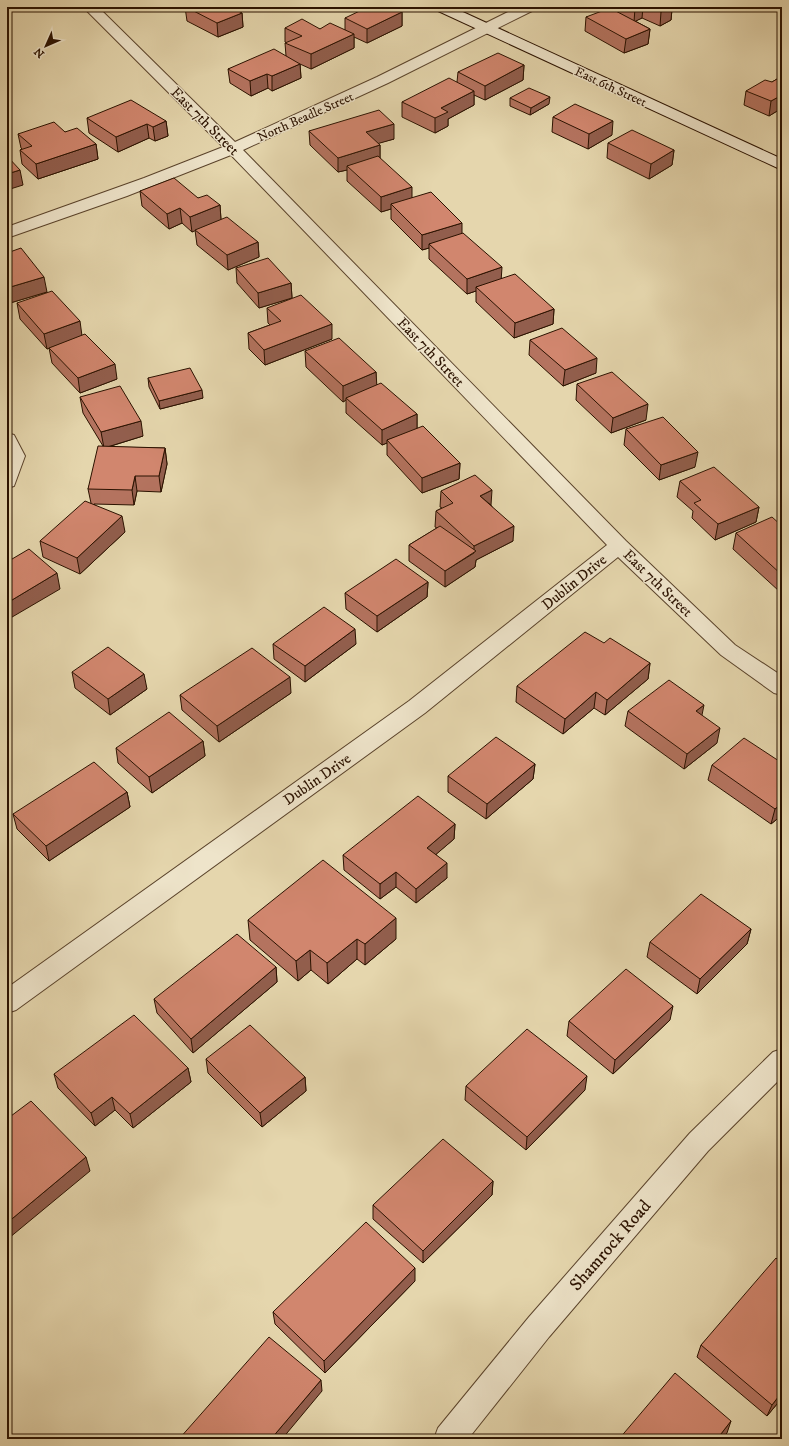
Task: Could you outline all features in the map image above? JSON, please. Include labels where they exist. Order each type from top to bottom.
[{"type":"street","name":"East 7th Street","points":[[90,7],[233,148],[619,546],[728,650],[782,687]]},
{"type":"street","name":"East 6th Street","points":[[441,7],[782,164]]},
{"type":"street","name":"North Beadle Street","points":[[7,233],[142,185],[233,148],[381,81],[529,7]]},
{"type":"street","points":[[7,439],[16,456],[7,482]]},
{"type":"street","name":"Dublin Drive","points":[[7,1002],[417,708],[619,546]]},
{"type":"street","name":"Shamrock Road","points":[[449,1439],[539,1327],[699,1142],[782,1060]]},
{"type":"building","points":[[186,7],[231,7],[242,13],[217,23]]},
{"type":"building","points":[[368,7],[391,7],[402,12],[367,29],[345,18]]},
{"type":"building","points":[[650,7],[671,7],[661,12]]},
{"type":"building","points":[[610,8],[650,29],[626,39],[586,17]]},
{"type":"building","points":[[302,19],[320,29],[330,23],[354,34],[311,54],[285,43],[302,36],[285,28]]},
{"type":"building","points":[[274,49],[300,64],[272,76],[267,74],[250,81],[228,69]]},
{"type":"building","points":[[498,53],[524,65],[485,86],[458,72]]},
{"type":"building","points":[[782,76],[782,95],[771,101],[746,91],[765,80],[772,82]]},
{"type":"building","points":[[449,78],[474,91],[441,108],[448,112],[435,118],[402,102]]},
{"type":"building","points":[[529,88],[550,97],[531,108],[510,98]]},
{"type":"building","points":[[131,100],[166,121],[153,127],[147,124],[116,137],[87,118]]},
{"type":"building","points":[[575,104],[613,121],[589,134],[553,117]]},
{"type":"building","points":[[379,110],[394,124],[366,132],[380,145],[338,158],[309,131]]},
{"type":"building","points":[[54,122],[65,132],[77,128],[96,144],[36,164],[20,150],[32,146],[18,134]]},
{"type":"building","points":[[632,130],[674,150],[651,164],[608,143]]},
{"type":"building","points":[[7,156],[20,170],[7,174]]},
{"type":"building","points":[[378,156],[412,187],[381,197],[347,166]]},
{"type":"building","points":[[174,178],[198,198],[207,195],[220,205],[190,217],[180,208],[167,214],[140,191]]},
{"type":"building","points":[[431,192],[462,223],[422,235],[391,204]]},
{"type":"building","points":[[227,217],[258,242],[227,255],[195,230]]},
{"type":"building","points":[[463,233],[502,267],[467,279],[429,244]]},
{"type":"building","points":[[21,248],[44,277],[7,288],[7,253]]},
{"type":"building","points":[[268,258],[291,283],[258,293],[236,268]]},
{"type":"building","points":[[515,274],[554,309],[515,323],[476,287]]},
{"type":"building","points":[[52,291],[80,321],[44,334],[17,303]]},
{"type":"building","points":[[301,295],[332,324],[264,350],[248,333],[281,321],[267,308]]},
{"type":"building","points":[[562,328],[597,358],[565,370],[530,340]]},
{"type":"building","points":[[85,334],[115,364],[78,378],[49,348]]},
{"type":"building","points":[[339,338],[376,372],[343,386],[305,351]]},
{"type":"building","points":[[190,368],[202,390],[159,401],[148,378]]},
{"type":"building","points":[[612,372],[648,404],[613,418],[577,384]]},
{"type":"building","points":[[381,383],[417,414],[382,430],[346,398]]},
{"type":"building","points":[[120,386],[141,421],[101,432],[80,397]]},
{"type":"building","points":[[663,417],[698,452],[661,465],[626,429]]},
{"type":"building","points":[[423,426],[460,463],[422,478],[387,440]]},
{"type":"building","points":[[98,446],[165,448],[159,476],[135,476],[132,490],[88,489]]},
{"type":"building","points":[[714,467],[759,507],[718,524],[694,503],[701,500],[680,481]]},
{"type":"building","points":[[475,475],[492,490],[480,496],[514,526],[474,546],[436,511],[453,503],[441,491]]},
{"type":"building","points":[[85,501],[122,516],[77,558],[40,541]]},
{"type":"building","points":[[772,517],[782,526],[782,575],[736,533]]},
{"type":"building","points":[[440,526],[476,551],[445,571],[409,545]]},
{"type":"building","points":[[29,549],[57,573],[7,603],[7,562]]},
{"type":"building","points":[[396,559],[428,582],[377,616],[345,593]]},
{"type":"building","points":[[324,607],[355,629],[305,666],[273,644]]},
{"type":"building","points":[[585,632],[604,643],[610,638],[650,663],[607,700],[596,692],[565,719],[517,686]]},
{"type":"building","points":[[108,647],[144,674],[108,699],[72,672]]},
{"type":"building","points":[[252,648],[290,677],[217,726],[180,695]]},
{"type":"building","points":[[669,680],[704,705],[696,711],[720,728],[687,754],[628,711]]},
{"type":"building","points":[[169,712],[203,741],[149,777],[116,748]]},
{"type":"building","points":[[496,737],[535,764],[487,804],[448,776]]},
{"type":"building","points":[[744,738],[782,763],[782,803],[775,809],[712,765]]},
{"type":"building","points":[[94,762],[127,792],[46,846],[13,814]]},
{"type":"building","points":[[418,796],[455,824],[427,848],[447,863],[416,889],[396,872],[380,884],[343,855]]},
{"type":"building","points":[[323,860],[396,918],[365,944],[357,939],[327,963],[310,950],[296,961],[248,920]]},
{"type":"building","points":[[701,894],[751,929],[700,979],[650,942]]},
{"type":"building","points":[[237,934],[276,967],[191,1039],[154,999]]},
{"type":"building","points":[[626,969],[673,1006],[615,1060],[569,1021]]},
{"type":"building","points":[[134,1015],[188,1068],[130,1114],[112,1097],[91,1113],[54,1074]]},
{"type":"building","points":[[250,1025],[305,1077],[260,1113],[206,1059]]},
{"type":"building","points":[[527,1029],[587,1076],[527,1137],[466,1086]]},
{"type":"building","points":[[31,1101],[86,1157],[7,1223],[7,1119]]},
{"type":"building","points":[[443,1139],[493,1181],[423,1251],[373,1205]]},
{"type":"building","points":[[366,1222],[415,1268],[324,1361],[273,1312]]},
{"type":"building","points":[[776,1258],[782,1263],[782,1392],[772,1405],[701,1345]]},
{"type":"building","points":[[269,1337],[321,1380],[271,1439],[179,1439]]},
{"type":"building","points":[[675,1373],[731,1421],[717,1439],[619,1439]]}]
